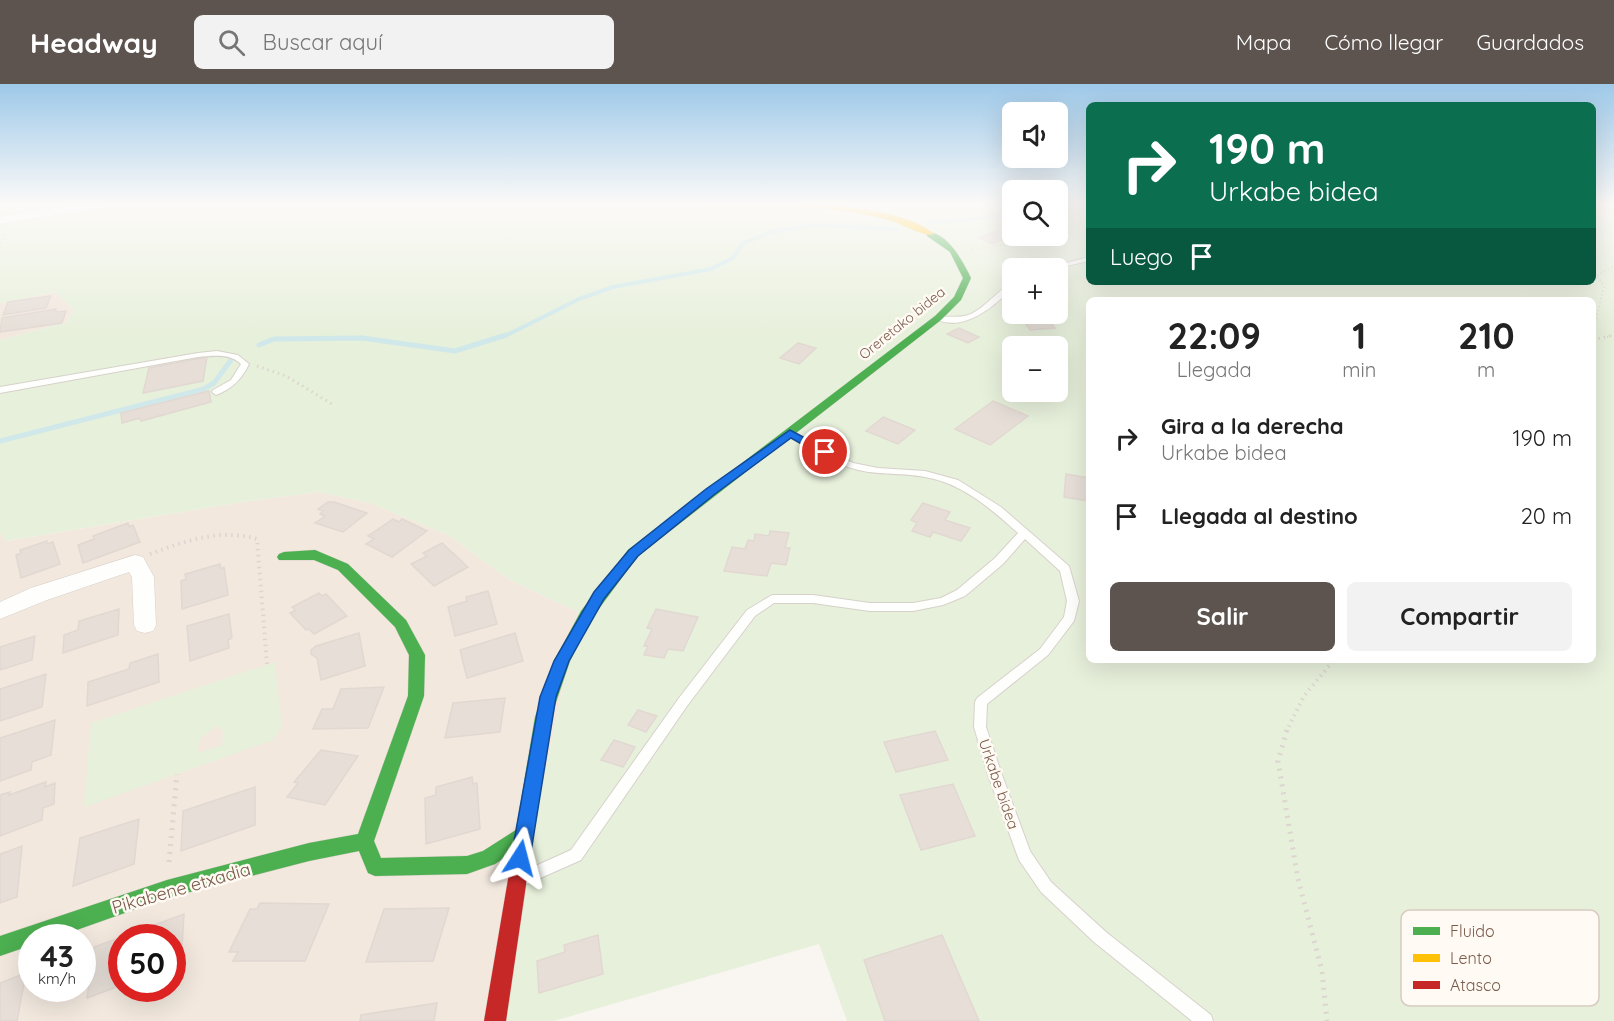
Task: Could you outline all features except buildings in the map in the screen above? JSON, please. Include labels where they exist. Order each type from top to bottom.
[{"type":"main road","points":[[950,248],[956,253]]},
{"type":"main road","name":"Oreretako bidea","points":[[495,1021],[543,717],[553,682],[573,639],[599,596],[633,553],[710,491],[790,433],[938,318],[958,298],[967,278],[956,253]]},
{"type":"main road","points":[[284,557],[315,555],[343,567],[401,624],[417,655],[416,696],[365,841],[375,867],[467,865],[488,858],[524,835]]},
{"type":"main road","name":"Pikabene etxadia","points":[[0,946],[167,889],[309,852],[365,841]]},
{"type":"street","points":[[0,611],[39,594],[135,562],[142,577],[145,625]]},
{"type":"lane","points":[[1068,264],[1086,260]]},
{"type":"lane","points":[[938,318],[958,320],[974,314],[1002,293]]},
{"type":"lane","points":[[0,390],[198,355],[218,353],[240,358],[245,364],[240,375],[231,386],[216,392]]},
{"type":"lane","name":"Urkabe bidea","points":[[790,433],[850,465],[878,471],[925,474],[955,482],[997,509],[1065,569],[1073,601],[1070,618],[1044,652],[981,702],[980,727],[1024,855],[1046,887],[1183,1006],[1204,1021]]},
{"type":"lane","points":[[517,881],[576,855],[683,702],[751,613],[772,599],[813,599],[870,607],[902,607],[943,601],[962,593],[999,561],[1024,533]]},
{"type":"path","points":[[956,253],[987,248]]},
{"type":"path","points":[[1596,320],[1604,286],[1597,275],[1614,267]]},
{"type":"path","points":[[1596,339],[1614,335]]},
{"type":"path","points":[[245,364],[267,368],[286,376],[332,404]]},
{"type":"path","points":[[135,562],[157,550],[185,541],[236,533],[257,539],[267,664]]},
{"type":"path","points":[[1328,1021],[1322,971],[1298,879],[1278,761],[1284,735],[1304,696],[1332,663]]},
{"type":"path","points":[[167,889],[177,774]]},
{"type":"shaded area","points":[[55,292],[73,309],[68,322],[0,340],[0,303]]},
{"type":"shaded area","points":[[318,492],[370,503],[448,535],[510,580],[578,612],[495,1021],[0,1021],[0,533],[7,541],[248,501]]},
{"type":"green space","points":[[0,248],[1086,248],[1086,285],[1596,285],[1596,248],[1614,248],[1614,1021],[847,1021],[819,944],[554,1021],[495,1021],[578,612],[510,580],[448,535],[370,503],[318,492],[248,501],[6,541],[0,533],[0,340],[68,322],[73,309],[55,292],[0,303]]},
{"type":"green space","points":[[275,662],[282,727],[273,740],[84,807],[91,723]],"holes":[[[218,725],[223,732],[222,745],[197,753],[200,739]]]},
{"type":"waterway","points":[[503,337],[579,299],[613,287],[711,269],[733,258],[740,248]]},
{"type":"waterway","points":[[259,345],[274,339],[362,338],[455,351],[506,335]]},
{"type":"waterway","points":[[0,441],[204,389],[214,383],[231,360]]},
{"type":"traffic: fast","points":[[523,844],[543,717],[562,661],[586,615],[633,553],[938,318],[958,298],[967,278],[953,251],[949,248]]},
{"type":"traffic: fast","points":[[284,557],[315,555],[343,567],[401,624],[417,655],[416,696],[365,841],[375,867],[467,865],[488,858],[524,835]]},
{"type":"traffic: fast","points":[[0,946],[167,889],[309,852],[365,841]]},
{"type":"traffic: jam","points":[[495,1021],[523,844]]},
{"type":"route","points":[[520,858],[548,697],[561,661],[599,596],[633,553],[710,491],[790,433],[825,452]]}]
